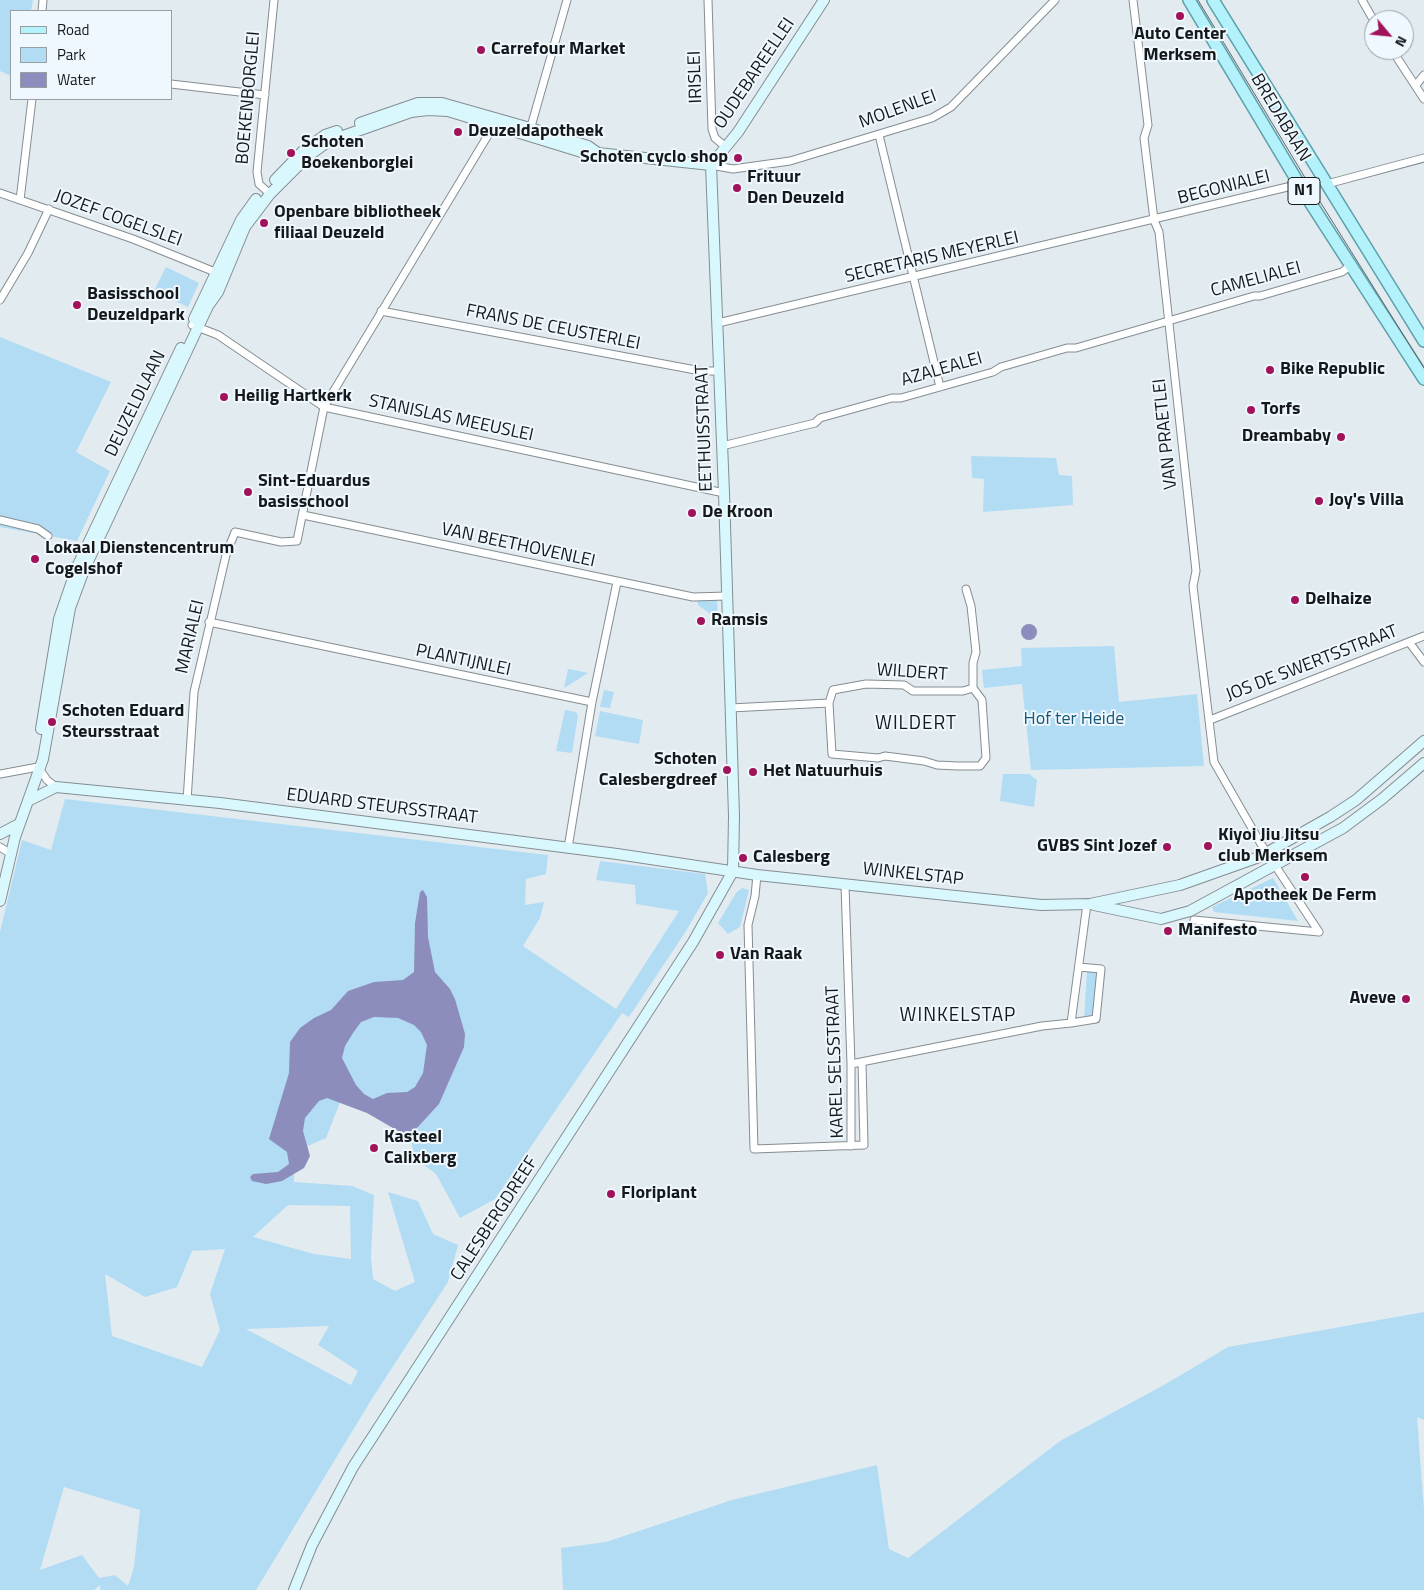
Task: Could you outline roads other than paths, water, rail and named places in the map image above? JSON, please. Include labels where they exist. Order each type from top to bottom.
[{"type":"main road","name":"BREDABAAN","points":[[1189,0],[1350,266],[1424,379]]},
{"type":"main road","name":"BREDABAAN","points":[[1213,0],[1424,341]]},
{"type":"street","name":"BOEKENBORGLEI","points":[[267,191],[259,184],[258,172],[274,0]]},
{"type":"street","points":[[529,132],[567,0]]},
{"type":"street","name":"IRISLEI","points":[[708,0],[712,129],[715,138],[726,147]]},
{"type":"street","name":"OUDEBAREELLEI","points":[[711,165],[726,147],[824,0]]},
{"type":"street","name":"MOLENLEI","points":[[711,165],[733,169],[790,161],[932,118],[951,107],[1055,0]]},
{"type":"street","name":"VAN PRAETLEI","points":[[1133,0],[1148,125],[1144,138],[1154,220],[1159,232],[1196,571],[1193,586],[1195,609],[1205,702],[1210,720],[1214,762],[1276,865]]},
{"type":"street","points":[[1399,60],[1424,99]]},
{"type":"street","points":[[1416,85],[1424,75]]},
{"type":"street","points":[[172,84],[265,95]]},
{"type":"street","points":[[20,200],[32,100]]},
{"type":"street","name":"DEUZELDLAAN","points":[[0,901],[19,824],[42,759],[60,639],[59,620],[82,556],[221,274],[241,220],[303,151],[325,136],[418,103],[442,103],[588,154],[598,153],[711,165]]},
{"type":"street","name":"MARIALEI","points":[[187,801],[194,692],[226,555],[235,532],[281,542],[297,541],[304,515],[324,407],[496,121]]},
{"type":"street","points":[[879,135],[940,387]]},
{"type":"street","points":[[1327,184],[1424,158]]},
{"type":"street","name":"EETHUISSTRAAT","points":[[711,165],[724,492],[734,816],[733,871]]},
{"type":"street","name":"BEGONIALEI","points":[[1154,220],[1300,184]]},
{"type":"street","name":"JOZEF COGELSLEI","points":[[0,193],[133,239],[221,274]]},
{"type":"street","points":[[0,300],[28,253],[49,209]]},
{"type":"street","name":"SECRETARIS MEYERLEI","points":[[718,324],[1154,220]]},
{"type":"street","name":"CAMELIALEI","points":[[1168,321],[1333,275],[1350,266]]},
{"type":"street","name":"FRANS DE CEUSTERLEI","points":[[381,310],[701,371],[720,371]]},
{"type":"street","name":"AZALEALEI","points":[[722,446],[815,423],[820,418],[892,398],[902,398],[993,372],[1000,367],[1067,348],[1076,348],[1168,321]]},
{"type":"street","name":"STANISLAS MEEUSLEI","points":[[195,326],[218,336],[324,407],[724,492]]},
{"type":"street","name":"VAN BEETHOVENLEI","points":[[304,515],[693,597],[727,596]]},
{"type":"street","points":[[0,520],[38,529],[48,536]]},
{"type":"street","points":[[568,848],[592,702],[617,582]]},
{"type":"street","name":"WILDERT","points":[[966,589],[971,606],[976,652],[973,663],[973,688],[982,700],[986,758],[980,766],[937,765],[924,760],[832,754],[829,704],[833,690],[866,684],[904,685],[913,691],[963,691],[973,688]]},
{"type":"street","name":"PLANTIJNLEI","points":[[209,622],[592,702]]},
{"type":"street","name":"JOS DE SWERTSSTRAAT","points":[[1210,720],[1424,636]]},
{"type":"street","points":[[1409,642],[1424,662]]},
{"type":"street","points":[[730,708],[829,704]]},
{"type":"street","name":"WINKELSTAP","points":[[1088,904],[1180,885],[1230,868],[1267,852],[1356,800],[1424,741]]},
{"type":"street","name":"WINKELSTAP","points":[[733,871],[846,885],[1041,904],[1088,904],[1161,919],[1190,911],[1343,828],[1382,799],[1424,763]]},
{"type":"street","points":[[0,774],[38,767],[46,780],[56,787],[28,801]]},
{"type":"street","name":"EDUARD STEURSSTRAAT","points":[[56,787],[187,801],[568,848],[733,871]]},
{"type":"street","points":[[0,834],[19,824]]},
{"type":"street","points":[[0,847],[11,854]]},
{"type":"street","points":[[1194,920],[1319,932],[1276,865]]},
{"type":"street","name":"CALESBERGDREEF","points":[[294,1590],[312,1545],[353,1467],[712,911],[733,871]]},
{"type":"street","points":[[757,875],[755,896],[748,925],[754,1149],[851,1146]]},
{"type":"street","name":"KAREL SELSSTRAAT","points":[[846,885],[852,1064],[851,1146],[864,1145],[862,1063]]},
{"type":"street","points":[[1071,1023],[1088,904]]},
{"type":"street","points":[[852,1064],[1042,1026],[1096,1019],[1101,969],[1079,967]]},
{"type":"water","points":[[1029,624],[1035,626],[1037,632],[1035,638],[1029,640],[1023,638],[1021,632],[1023,626]]},
{"type":"water","points":[[423,890],[427,897],[428,937],[435,972],[450,989],[455,999],[465,1034],[464,1047],[439,1104],[416,1129],[405,1135],[367,1113],[327,1098],[319,1101],[305,1118],[303,1131],[310,1156],[304,1168],[282,1181],[266,1184],[252,1181],[250,1177],[253,1174],[278,1172],[289,1164],[287,1152],[269,1139],[289,1073],[290,1042],[300,1028],[314,1018],[331,1010],[348,991],[374,982],[403,980],[414,972],[415,923],[420,892]],"holes":[[[374,1017],[398,1018],[414,1025],[421,1032],[427,1045],[423,1073],[415,1087],[407,1092],[387,1093],[373,1099],[364,1094],[356,1085],[342,1058],[345,1046],[361,1022]]]},
{"type":"tram line","points":[[1198,0],[1304,176],[1424,368]]},
{"type":"place","name":"Auto Center Merksem","points":[[1180,16]]},
{"type":"place","name":"Carrefour Market","points":[[481,50]]},
{"type":"place","name":"Deuzeldapotheek","points":[[458,132]]},
{"type":"place","name":"Schoten Boekenborglei","points":[[291,153]]},
{"type":"place","name":"Schoten cyclo shop","points":[[738,158]]},
{"type":"place","name":"Frituur Den Deuzeld","points":[[737,188]]},
{"type":"place","name":"Openbare bibliotheek filiaal Deuzeld","points":[[264,223]]},
{"type":"place","name":"Basisschool Deuzeldpark","points":[[77,305]]},
{"type":"place","name":"Bike Republic","points":[[1270,370]]},
{"type":"place","name":"Heilig Hartkerk","points":[[224,397]]},
{"type":"place","name":"Torfs","points":[[1251,410]]},
{"type":"place","name":"Dreambaby","points":[[1341,437]]},
{"type":"place","name":"Sint-Eduardus basisschool","points":[[248,492]]},
{"type":"place","name":"Joy's Villa","points":[[1319,501]]},
{"type":"place","name":"De Kroon","points":[[692,513]]},
{"type":"place","name":"Lokaal Dienstencentrum Cogelshof","points":[[35,559]]},
{"type":"place","name":"Delhaize","points":[[1295,600]]},
{"type":"place","name":"Ramsis","points":[[701,621]]},
{"type":"place","name":"Schoten Eduard Steursstraat","points":[[52,722]]},
{"type":"place","name":"Schoten Calesbergdreef","points":[[727,770]]},
{"type":"place","name":"Het Natuurhuis","points":[[753,772]]},
{"type":"place","name":"Kiyoi Jiu Jitsu club Merksem","points":[[1208,846]]},
{"type":"place","name":"GVBS Sint Jozef","points":[[1167,847]]},
{"type":"place","name":"Calesberg","points":[[743,858]]},
{"type":"place","name":"Apotheek De Ferm","points":[[1305,877]]},
{"type":"place","name":"Manifesto","points":[[1168,931]]},
{"type":"place","name":"Van Raak","points":[[720,955]]},
{"type":"place","name":"Aveve","points":[[1406,999]]},
{"type":"place","name":"Kasteel Calixberg","points":[[374,1148]]},
{"type":"place","name":"Floriplant","points":[[611,1194]]},
{"type":"district","name":"WILDERT","points":[[916,724]]},
{"type":"district","name":"WINKELSTAP","points":[[958,1016]]},
{"type":"park label","name":"Hof ter Heide","points":[[1074,720]]}]
